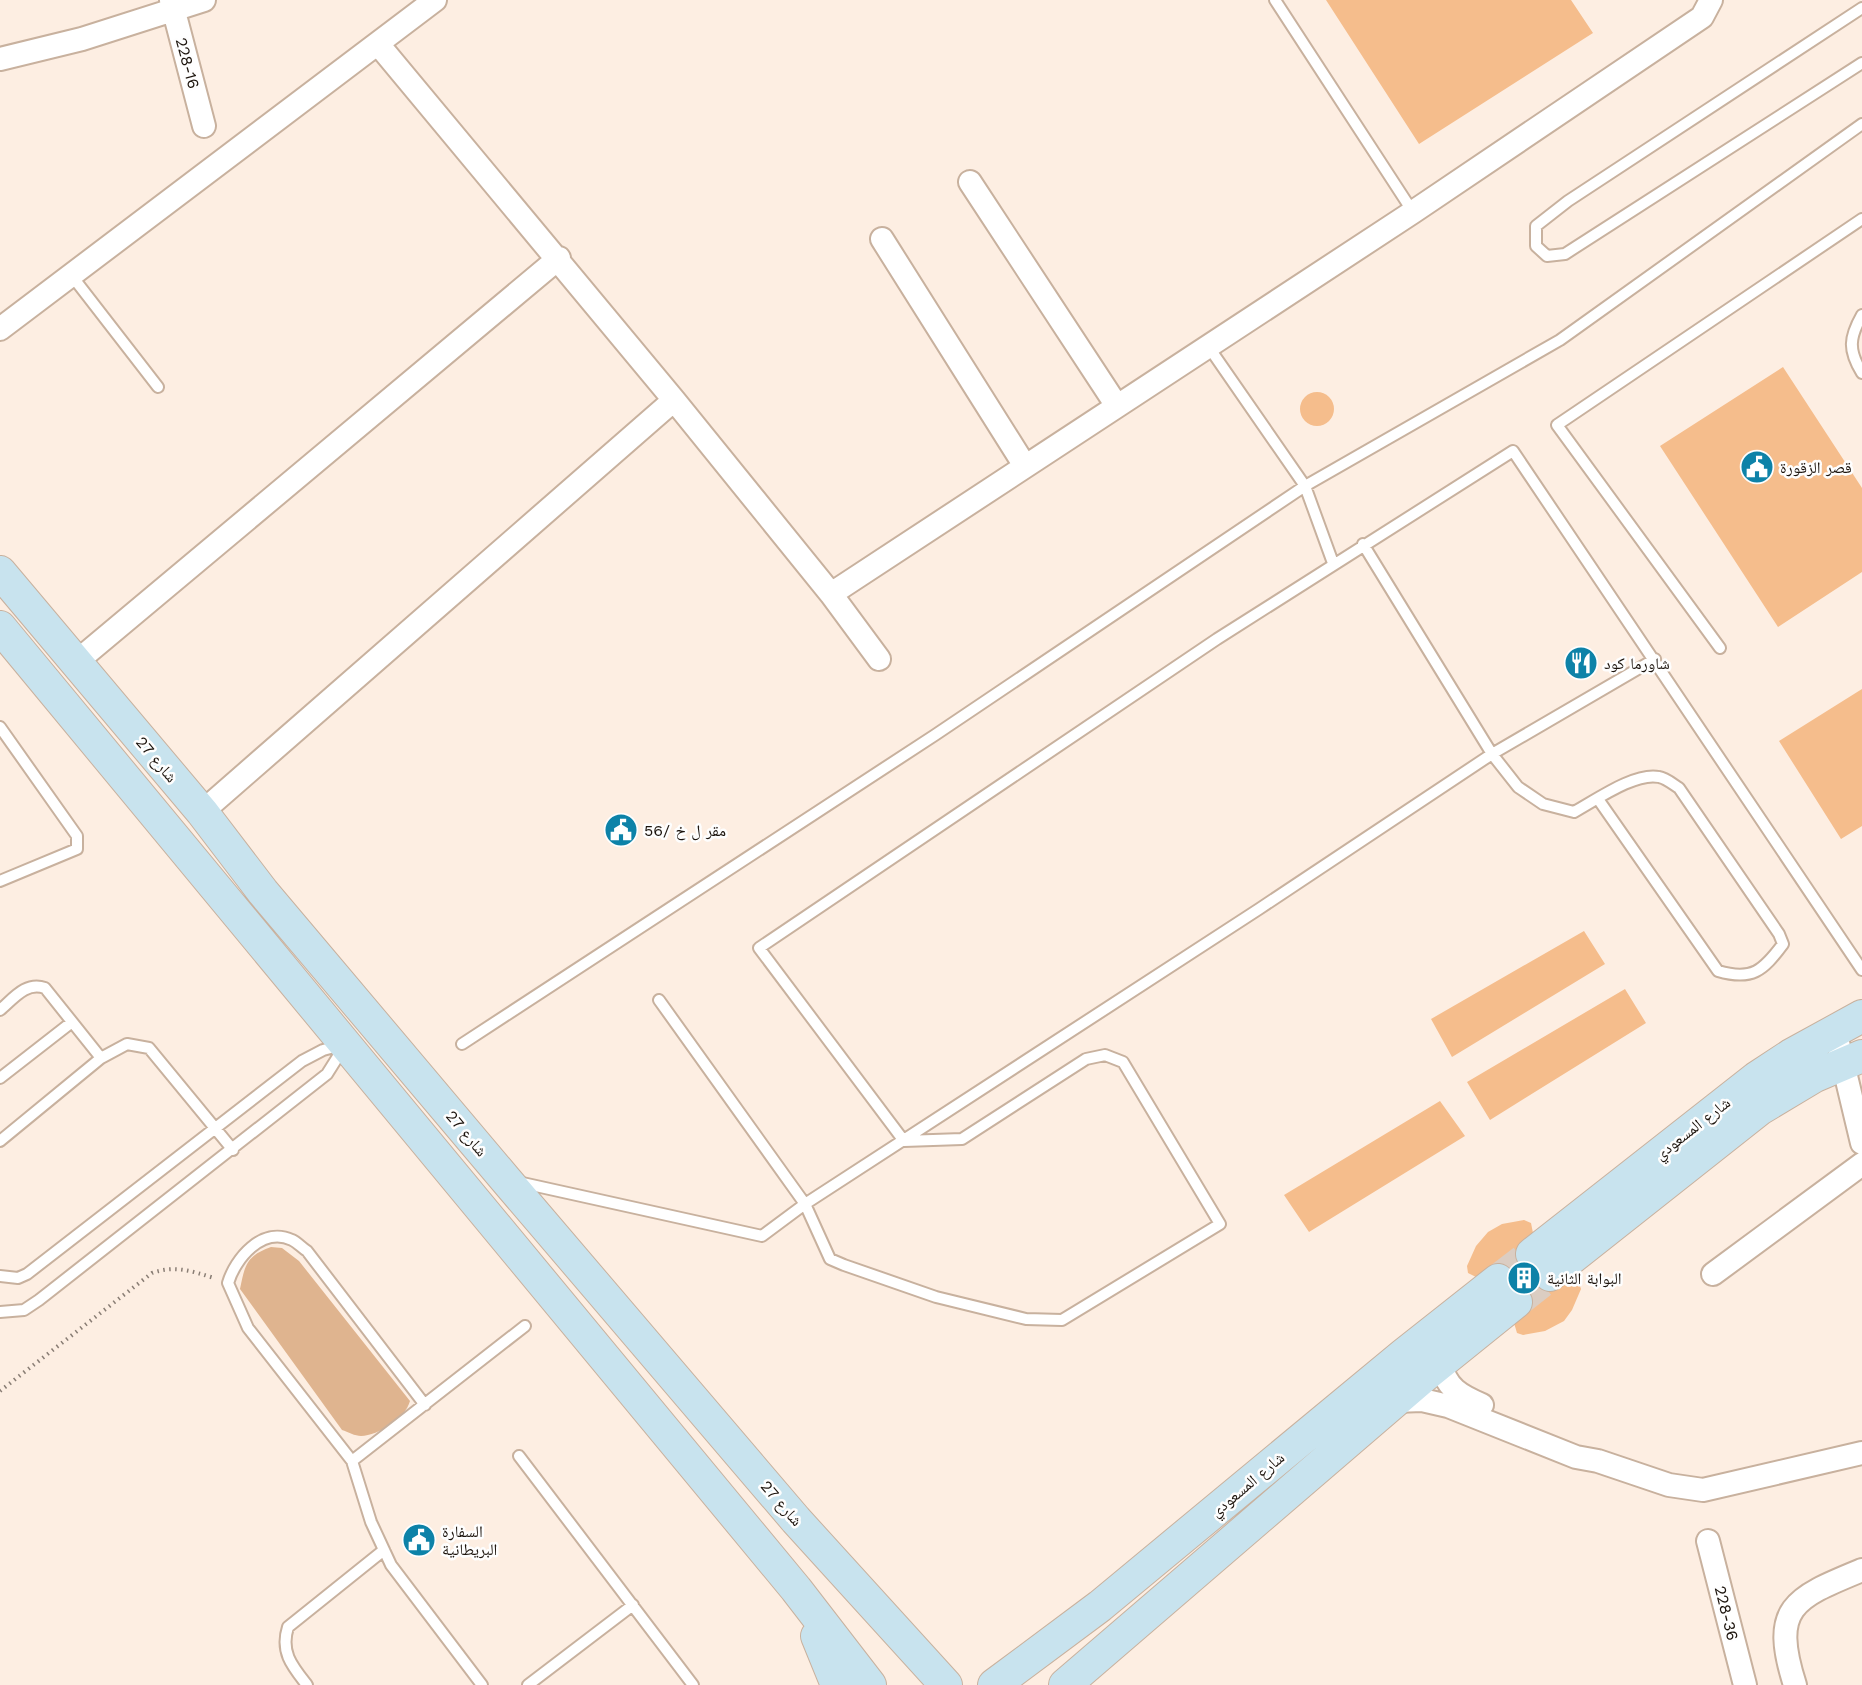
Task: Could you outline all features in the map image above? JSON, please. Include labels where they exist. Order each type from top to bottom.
[{"type":"main road","name":"شارع 27","points":[[0,572],[202,812],[263,892],[506,1180],[796,1520],[946,1685]]},
{"type":"main road","points":[[0,627],[796,1589],[870,1685]]},
{"type":"main road","points":[[238,915],[263,892]]},
{"type":"main road","points":[[345,1045],[372,1021]]},
{"type":"main road","name":"شارع المسعودي","points":[[1848,1023],[1756,1078],[1541,1264],[1787,1091],[1853,1059]]},
{"type":"main road","name":"شارع المسعودي","points":[[994,1685],[1100,1606],[1394,1363],[1507,1291],[1441,1363],[1065,1685]]},
{"type":"main road","points":[[796,1589],[837,1685]]},
{"type":"street","points":[[0,59],[82,39],[172,4],[204,0]]},
{"type":"street","points":[[0,329],[435,0]]},
{"type":"street","points":[[831,594],[1413,212],[1702,17],[1711,0]]},
{"type":"street","name":"228-16","points":[[172,4],[204,126]]},
{"type":"street","points":[[378,44],[559,258],[831,594],[879,659]]},
{"type":"street","points":[[970,182],[1118,406]]},
{"type":"street","points":[[882,239],[1025,466]]},
{"type":"street","points":[[75,663],[559,258]]},
{"type":"street","points":[[202,812],[674,400]]},
{"type":"street","points":[[1848,1023],[1862,1143]]},
{"type":"street","points":[[1713,1274],[1862,1164]]},
{"type":"street","points":[[1441,1363],[1445,1379],[1462,1396],[1582,1447],[1599,1461]]},
{"type":"street","points":[[1396,1401],[1435,1402],[1576,1457],[1599,1461],[1669,1485],[1703,1490],[1862,1453]]},
{"type":"street","name":"228-36","points":[[1708,1541],[1745,1685]]},
{"type":"street","points":[[1795,1685],[1786,1657],[1785,1624],[1797,1604],[1820,1588],[1862,1570]]},
{"type":"lane","points":[[1275,0],[1413,212]]},
{"type":"lane","points":[[1862,8],[1568,201],[1536,226],[1536,246],[1547,256],[1565,254],[1862,63]]},
{"type":"lane","points":[[462,1044],[944,728],[1305,486],[1560,340],[1862,124]]},
{"type":"lane","points":[[1720,648],[1557,425],[1862,219]]},
{"type":"lane","points":[[72,276],[158,387]]},
{"type":"lane","points":[[1862,315],[1852,332],[1852,357],[1862,373]]},
{"type":"lane","points":[[1208,346],[1305,486],[1333,563]]},
{"type":"lane","points":[[904,1141],[759,948],[1333,563],[1513,451],[1862,970]]},
{"type":"lane","points":[[1364,544],[1492,754],[1518,787],[1543,804],[1574,812],[1598,799],[1641,777],[1661,777],[1680,788],[1779,934],[1783,944],[1766,968],[1739,977],[1718,972],[1598,799]]},
{"type":"lane","points":[[506,1180],[762,1236],[805,1204],[1492,754],[1655,659]]},
{"type":"lane","points":[[0,727],[77,836],[79,843],[77,849],[63,857],[0,881]]},
{"type":"lane","points":[[0,1010],[26,988],[40,986],[48,991],[100,1058]]},
{"type":"lane","points":[[659,1000],[805,1204],[830,1259],[915,1291],[1026,1319],[1062,1320],[1220,1224],[1123,1062],[1105,1055],[1086,1059],[962,1139],[904,1141]]},
{"type":"lane","points":[[0,1078],[72,1022]]},
{"type":"lane","points":[[0,1141],[100,1058],[127,1044],[149,1048],[232,1150]]},
{"type":"lane","points":[[0,1276],[18,1278],[27,1274],[312,1055],[345,1045]]},
{"type":"lane","points":[[0,1312],[14,1312],[32,1306],[327,1074],[345,1045]]},
{"type":"lane","points":[[424,1405],[307,1251],[291,1239],[277,1238],[259,1243],[244,1253],[233,1266],[228,1282],[248,1328],[352,1461],[371,1522],[391,1565],[482,1685]]},
{"type":"lane","points":[[352,1461],[525,1326]]},
{"type":"lane","points":[[519,1456],[693,1685]]},
{"type":"lane","points":[[307,1685],[285,1654],[285,1637],[288,1628],[384,1550]]},
{"type":"lane","points":[[528,1685],[633,1605]]},
{"type":"path","points":[[0,1391],[152,1273],[168,1268],[182,1268],[228,1282]]},
{"type":"shaded area","points":[[271,1247],[282,1248],[299,1261],[410,1401],[403,1414],[390,1425],[376,1433],[361,1436],[342,1430],[240,1289],[248,1262],[256,1254]]},
{"type":"building","points":[[1326,0],[1571,0],[1593,33],[1419,144]]},
{"type":"building","points":[[1783,367],[1862,488],[1862,572],[1778,627],[1660,446]]},
{"type":"building","points":[[1317,392],[1329,397],[1334,409],[1329,421],[1317,426],[1305,421],[1300,409],[1305,397]]},
{"type":"building","points":[[1862,689],[1862,826],[1841,839],[1779,741]]},
{"type":"building","points":[[1584,931],[1605,964],[1452,1057],[1431,1019]]},
{"type":"building","points":[[1625,989],[1646,1023],[1490,1120],[1467,1082]]},
{"type":"building","points":[[1440,1101],[1465,1136],[1309,1232],[1284,1195]]},
{"type":"building","points":[[1524,1220],[1531,1223],[1533,1233],[1570,1278],[1579,1283],[1581,1289],[1572,1310],[1564,1321],[1545,1331],[1523,1335],[1517,1333],[1514,1323],[1478,1278],[1468,1273],[1467,1266],[1476,1246],[1488,1232],[1502,1224]]},
{"type":"tunnel","points":[[1498,1280],[1532,1254]]},
{"type":"tunnel","points":[[1516,1302],[1550,1275]]},
{"type":"place","name":"قصر الزقورة","points":[[1757,467]]},
{"type":"place","name":"شاورما كود","points":[[1581,663]]},
{"type":"place","name":"مقر ل خ /56","points":[[621,830]]},
{"type":"place","name":"البوابة الثانية","points":[[1524,1278]]},
{"type":"place","name":"السفارة البريطانية","points":[[419,1540]]}]
